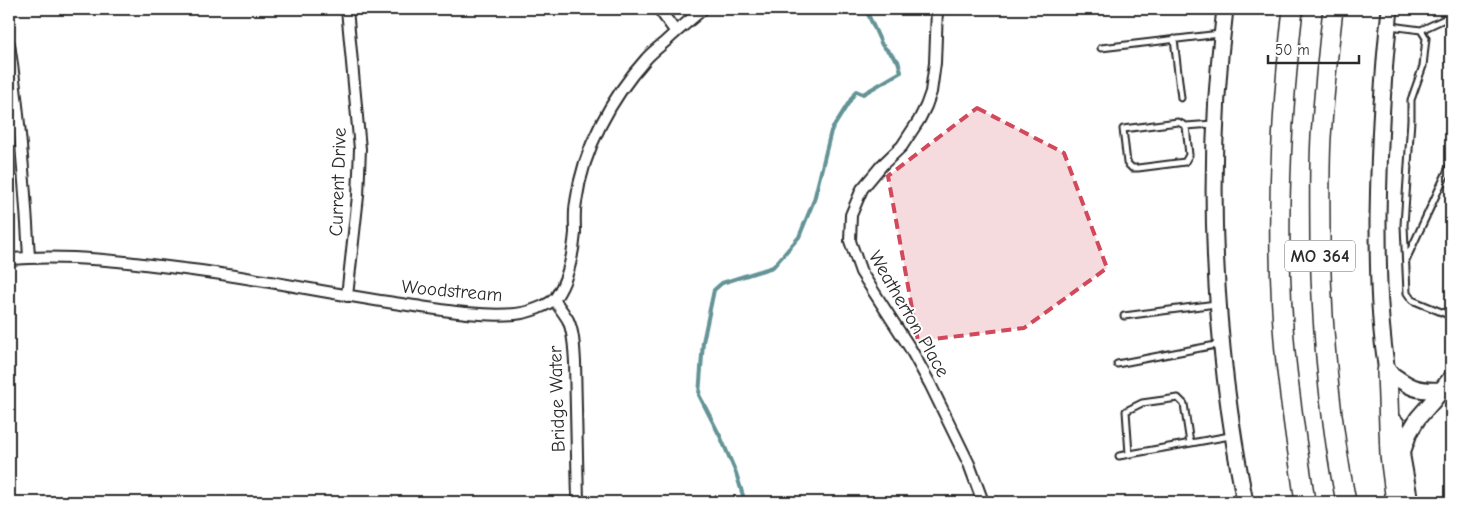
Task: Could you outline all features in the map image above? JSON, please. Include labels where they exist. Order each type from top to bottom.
[{"type":"highway","name":"MO 364","points":[[1293,9],[1287,62],[1280,193],[1281,276],[1290,401],[1305,502]]},
{"type":"highway","name":"MO 364","points":[[1334,9],[1321,139],[1321,282],[1325,351],[1346,502]]},
{"type":"highway","points":[[1387,371],[1390,454],[1396,502]]},
{"type":"main road","points":[[1225,9],[1216,124],[1215,242],[1222,344],[1233,435],[1245,502]]},
{"type":"main road","points":[[1390,9],[1379,138],[1378,257],[1387,371],[1410,502]]},
{"type":"main road","points":[[1387,371],[1403,383],[1426,391],[1447,384]]},
{"type":"main road","points":[[1401,455],[1409,433],[1418,418],[1447,384]]},
{"type":"street","name":"Current Drive","points":[[347,9],[360,149],[358,196],[347,296]]},
{"type":"street","points":[[659,9],[676,32]]},
{"type":"street","points":[[554,299],[563,285],[569,269],[576,202],[582,169],[607,112],[647,58],[703,9]]},
{"type":"street","name":"Weatherton Place","points":[[937,9],[935,63],[931,92],[926,106],[902,146],[882,165],[862,189],[851,215],[850,240],[861,272],[910,348],[930,384],[970,464],[983,502]]},
{"type":"street","points":[[9,44],[17,94],[26,198],[28,257]]},
{"type":"street","name":"Woodstream","points":[[9,259],[28,257],[95,258],[194,270],[438,310],[482,314],[517,314],[535,310],[554,299]]},
{"type":"street","name":"Bridge Water","points":[[554,299],[572,330],[575,362],[578,502]]},
{"type":"lane","points":[[1388,26],[1421,30],[1451,16]]},
{"type":"lane","points":[[1421,30],[1426,38],[1423,66],[1410,100],[1411,120],[1404,226],[1407,293],[1412,300],[1451,316]]},
{"type":"lane","points":[[1101,48],[1222,34]]},
{"type":"lane","points":[[1174,39],[1182,98]]},
{"type":"lane","points":[[1186,126],[1188,155],[1185,162],[1138,168],[1132,168],[1127,163],[1123,129],[1178,122],[1186,126],[1216,124]]},
{"type":"lane","points":[[1405,261],[1451,162]]},
{"type":"lane","points":[[1124,316],[1219,303]]},
{"type":"lane","points":[[1117,364],[1222,344]]},
{"type":"lane","points":[[1129,454],[1126,412],[1142,403],[1178,398],[1184,404],[1190,443]]},
{"type":"lane","points":[[1119,456],[1233,435]]},
{"type":"highlighted area","points":[[977,108],[1064,153],[1107,268],[1024,328],[918,341],[888,176]]},
{"type":"waterway","points":[[745,502],[736,473],[721,438],[699,395],[703,342],[714,290],[722,283],[773,267],[799,237],[814,200],[831,131],[856,91],[863,94],[901,72],[898,61],[882,45],[867,12],[868,9]]}]
